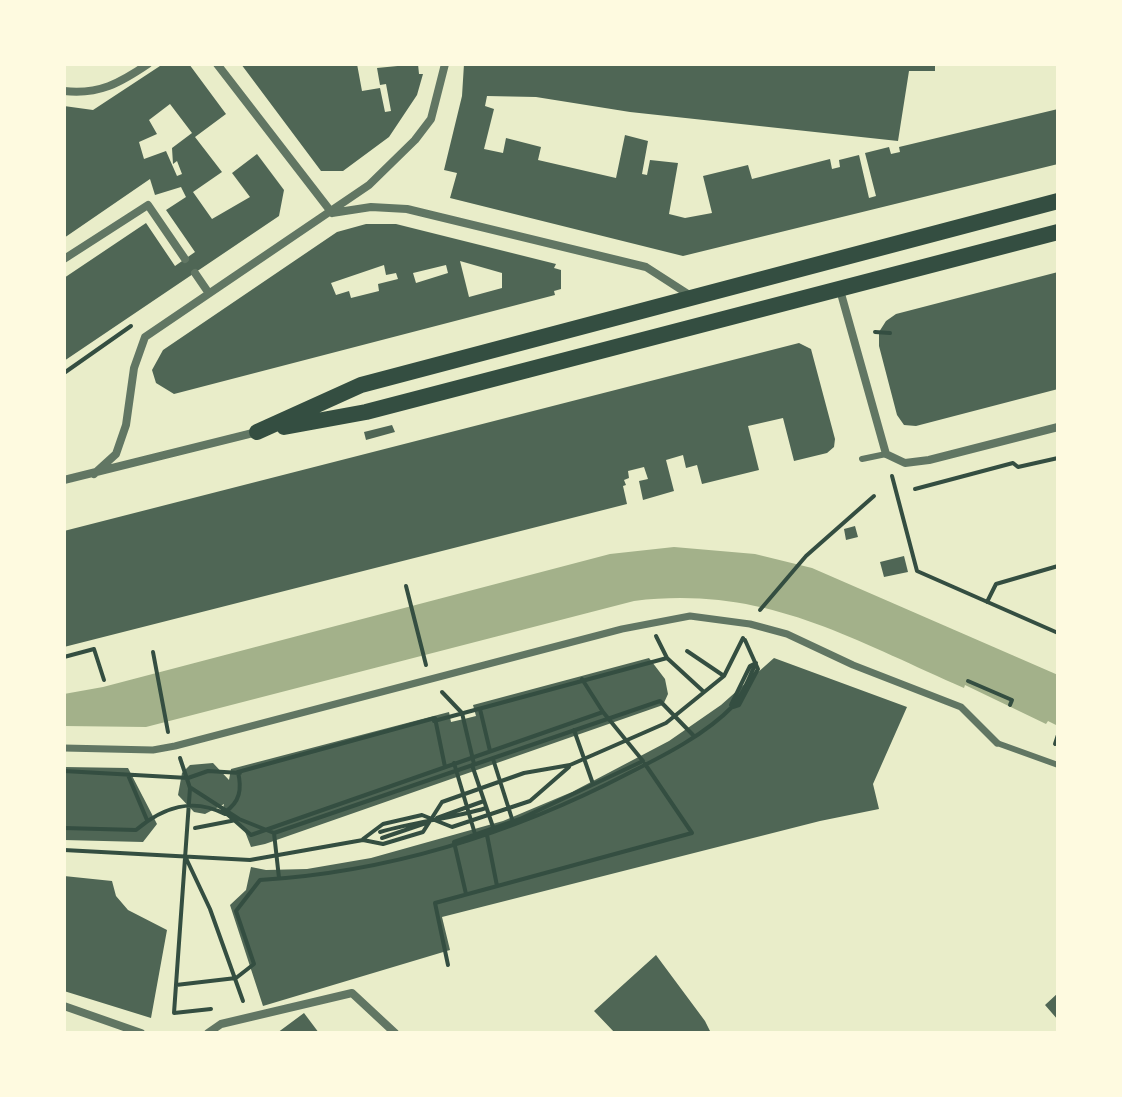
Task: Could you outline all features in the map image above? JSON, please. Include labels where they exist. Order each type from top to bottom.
[{"type":"main road","points":[[257,432],[361,385],[1058,201]]},
{"type":"main road","points":[[257,432],[366,412],[1058,232]]},
{"type":"street","points":[[64,91],[80,93],[114,88],[148,64]]},
{"type":"street","points":[[217,64],[332,213]]},
{"type":"street","points":[[94,474],[116,454],[126,425],[134,368],[145,337],[369,185],[415,140],[431,119],[445,64]]},
{"type":"street","points":[[64,259],[148,205],[185,259]]},
{"type":"street","points":[[332,213],[371,207],[407,209],[646,267],[692,296]]},
{"type":"street","points":[[195,273],[208,292]]},
{"type":"street","points":[[840,290],[886,454],[905,463],[929,460],[1058,427]]},
{"type":"street","points":[[64,480],[257,432]]},
{"type":"street","points":[[64,748],[153,750],[175,746],[622,629],[690,616],[750,624],[787,634],[853,665],[961,707],[997,743]]},
{"type":"street","points":[[208,1033],[221,1024],[352,993],[395,1033]]},
{"type":"street","points":[[64,1006],[141,1033]]},
{"type":"lane","points":[[862,459],[886,454]]},
{"type":"lane","points":[[997,743],[1058,765]]},
{"type":"path","points":[[64,373],[131,326]]},
{"type":"path","points":[[875,332],[890,333]]},
{"type":"path","points":[[886,454],[917,571],[1058,633]]},
{"type":"path","points":[[915,489],[1013,463],[1018,467],[1058,458]]},
{"type":"path","points":[[761,609],[806,556],[874,496]]},
{"type":"path","points":[[987,602],[996,584],[1058,566]]},
{"type":"path","points":[[406,586],[430,680],[462,713],[473,765],[494,828]]},
{"type":"path","points":[[64,850],[143,857],[185,855],[250,860],[363,840],[383,844],[423,832],[442,802],[524,773],[570,765],[666,723],[724,676],[743,637],[756,663],[750,666],[731,708],[665,754],[596,791],[521,824],[487,835],[405,860],[311,877],[260,880],[236,911],[254,964],[236,978],[176,985]]},
{"type":"path","points":[[64,657],[94,649],[104,680]]},
{"type":"path","points":[[687,651],[724,676]]},
{"type":"path","points":[[153,652],[166,728]]},
{"type":"path","points":[[64,773],[188,778],[208,771],[238,773],[667,658],[704,693]]},
{"type":"path","points":[[448,965],[435,903],[692,833],[582,679],[479,706],[513,822]]},
{"type":"path","points":[[968,681],[1012,700],[1010,705]]},
{"type":"path","points":[[64,828],[136,830],[150,818],[178,806],[192,805],[274,833],[660,701],[693,735]]},
{"type":"path","points":[[445,767],[435,718],[238,772],[241,786],[236,805],[225,812],[245,826],[251,835],[604,713]]},
{"type":"path","points":[[574,730],[596,791]]},
{"type":"path","points":[[1055,744],[1058,736]]},
{"type":"path","points":[[175,746],[190,788],[174,1013],[222,1007]]},
{"type":"path","points":[[466,894],[454,842],[513,822],[642,760]]},
{"type":"path","points":[[454,763],[475,834]]},
{"type":"path","points":[[363,840],[383,824],[422,815],[452,827],[530,801],[570,765]]},
{"type":"path","points":[[64,773],[129,775],[150,818]]},
{"type":"path","points":[[190,788],[239,819]]},
{"type":"path","points":[[381,835],[484,801]]},
{"type":"path","points":[[433,820],[449,820],[486,808]]},
{"type":"path","points":[[195,828],[239,819]]},
{"type":"path","points":[[274,833],[279,879]]},
{"type":"path","points":[[487,835],[497,886]]},
{"type":"path","points":[[185,855],[245,1001],[234,1004]]},
{"type":"shaded area","points":[[674,547],[755,554],[812,568],[1058,675],[1058,726],[1048,721],[1046,724],[965,685],[964,688],[805,620],[765,608],[681,598],[634,601],[146,727],[64,726],[64,694],[103,687],[610,554]]},
{"type":"building","points":[[163,64],[189,64],[226,114],[195,137],[222,172],[193,192],[212,219],[250,197],[232,173],[257,154],[284,190],[279,216],[64,361],[64,278],[146,223],[175,266],[195,252],[166,210],[186,197],[181,187],[155,195],[150,179],[64,238],[64,106],[93,110]],"holes":[[[170,104],[192,133],[172,148],[173,164],[177,161],[182,174],[177,176],[166,151],[144,159],[139,142],[157,134],[149,120]]]},
{"type":"building","points":[[241,64],[357,64],[362,91],[380,88],[385,112],[391,111],[386,84],[380,85],[377,68],[418,64],[419,74],[423,74],[417,95],[389,137],[343,171],[321,171]]},
{"type":"building","points":[[464,64],[935,64],[935,71],[909,71],[898,141],[630,112],[536,97],[487,96],[485,106],[494,109],[484,149],[503,153],[506,138],[541,147],[538,160],[616,178],[625,135],[648,141],[642,174],[647,175],[650,160],[678,163],[669,214],[685,218],[712,213],[703,176],[748,165],[752,179],[830,159],[832,169],[840,167],[839,160],[859,155],[869,198],[876,196],[865,153],[889,147],[891,154],[900,152],[899,147],[1058,109],[1058,164],[683,256],[450,198],[457,173],[444,170],[462,96]]},
{"type":"building","points":[[366,224],[396,224],[556,264],[554,268],[561,270],[561,289],[554,291],[555,295],[174,394],[156,383],[152,370],[163,350],[337,232]],"holes":[[[460,261],[502,273],[502,288],[469,297]],[[384,265],[386,275],[396,273],[398,279],[378,284],[379,291],[351,298],[349,291],[336,295],[331,283]],[[446,265],[448,273],[416,283],[413,273]]]},
{"type":"building","points":[[1058,272],[1058,389],[916,426],[904,425],[897,415],[879,346],[879,332],[886,321],[896,314]]},
{"type":"building","points":[[799,343],[811,349],[835,439],[834,447],[827,453],[794,461],[783,418],[748,426],[759,470],[702,484],[697,465],[686,468],[683,455],[666,460],[674,491],[643,500],[639,481],[648,479],[644,467],[628,471],[629,478],[624,480],[626,485],[623,486],[627,504],[64,647],[64,531]]},
{"type":"building","points":[[392,425],[395,432],[366,440],[364,432]]},
{"type":"building","points":[[855,526],[858,537],[846,540],[844,529]]},
{"type":"building","points":[[904,556],[908,572],[884,577],[880,562]]},
{"type":"building","points":[[649,658],[665,679],[668,694],[663,705],[265,844],[251,847],[244,829],[222,813],[224,804],[205,814],[194,812],[178,795],[182,773],[190,765],[213,763],[229,780],[231,769],[449,712],[451,722],[476,716],[473,705]]},
{"type":"building","points":[[774,658],[907,707],[873,784],[879,809],[820,821],[442,917],[450,950],[263,1006],[230,905],[246,890],[251,867],[266,870],[307,869],[371,858],[503,821],[572,792],[669,741],[721,705]]},
{"type":"building","points":[[64,767],[128,768],[157,824],[143,842],[64,840]]},
{"type":"building","points":[[64,876],[112,881],[116,896],[128,910],[167,930],[151,1018],[64,991]]},
{"type":"building","points":[[656,955],[711,1033],[615,1033],[594,1011]]},
{"type":"building","points":[[1058,993],[1058,1020],[1045,1005]]},
{"type":"building","points":[[304,1013],[319,1033],[277,1033]]}]
